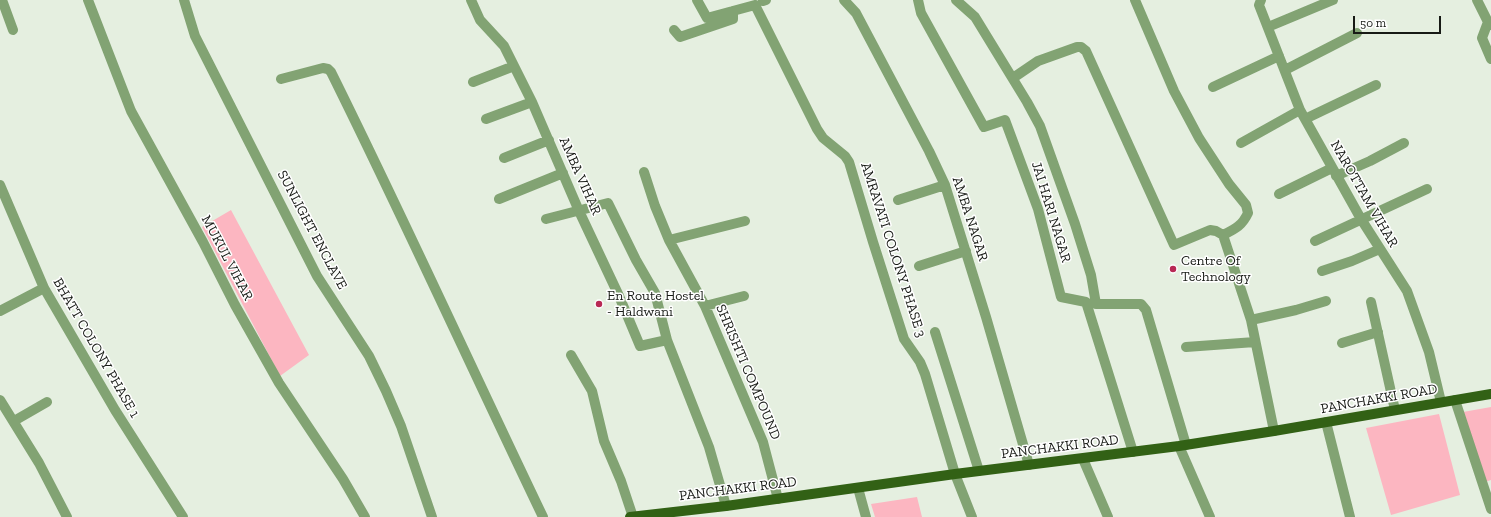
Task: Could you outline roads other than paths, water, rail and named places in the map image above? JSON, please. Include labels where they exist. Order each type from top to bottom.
[{"type":"main road","name":"PANCHAKKI ROAD","points":[[630,517],[673,514],[955,474],[1182,446],[1491,394]]},
{"type":"street","points":[[2,0],[13,30]]},
{"type":"street","name":"MUKUL VIHAR","points":[[88,0],[130,111],[203,242],[235,306],[279,384],[343,479],[365,517]]},
{"type":"street","name":"SUNLIGHT ENCLAVE","points":[[184,0],[195,36],[317,276],[369,356],[386,391],[401,426],[432,517]]},
{"type":"street","name":"AMBA VIHAR","points":[[471,0],[480,20],[504,46],[532,102],[640,346],[667,340]]},
{"type":"street","name":"AMRAVATI COLONY PHASE 3","points":[[697,0],[698,5],[707,18],[762,2],[818,129],[823,138],[845,156],[849,162],[872,242],[904,338],[920,362],[925,374],[955,474],[972,517]]},
{"type":"street","name":"AMBA NAGAR","points":[[844,0],[856,13],[929,151],[945,185],[1029,465]]},
{"type":"street","name":"JAI HARI NAGAR","points":[[918,0],[921,13],[984,127],[1005,120],[1038,209],[1061,297],[1091,303]]},
{"type":"street","points":[[956,0],[975,17],[1028,102],[1040,126],[1075,224],[1091,275],[1091,303],[1133,452]]},
{"type":"street","points":[[1135,0],[1174,91],[1199,138],[1229,184],[1246,205],[1248,213],[1244,222],[1223,235]]},
{"type":"street","name":"NAROTTAM VIHAR","points":[[1261,0],[1259,5],[1300,110],[1361,219],[1407,291],[1429,352],[1441,402]]},
{"type":"street","points":[[1268,27],[1333,0]]},
{"type":"street","points":[[1477,0],[1489,23],[1482,38],[1491,59]]},
{"type":"street","points":[[674,30],[680,37],[733,19],[734,11]]},
{"type":"street","points":[[1285,70],[1357,33]]},
{"type":"street","points":[[1013,78],[1038,61],[1077,46],[1081,46],[1086,51],[1174,245],[1210,230],[1216,231],[1223,235],[1251,320],[1274,431]]},
{"type":"street","points":[[1213,87],[1279,56]]},
{"type":"street","points":[[473,82],[514,66]]},
{"type":"street","points":[[281,79],[323,68],[328,69],[331,72],[370,150],[482,391],[543,517]]},
{"type":"street","points":[[1305,119],[1376,85]]},
{"type":"street","points":[[486,119],[532,102]]},
{"type":"street","points":[[1241,143],[1300,110]]},
{"type":"street","points":[[504,158],[549,140]]},
{"type":"street","points":[[1279,194],[1334,172],[1370,161],[1404,143]]},
{"type":"street","name":"SHRISHTI COMPOUND","points":[[644,172],[655,206],[669,240],[705,306],[763,442],[778,499]]},
{"type":"street","points":[[498,199],[563,173]]},
{"type":"street","name":"BHATT COLONY PHASE 1","points":[[0,185],[44,288],[115,410],[183,517]]},
{"type":"street","points":[[898,200],[945,185]]},
{"type":"street","points":[[1315,241],[1427,189]]},
{"type":"street","points":[[546,220],[608,203],[636,260],[655,293],[667,340],[710,446],[726,506]]},
{"type":"street","points":[[669,240],[744,221]]},
{"type":"street","points":[[1322,272],[1380,249]]},
{"type":"street","points":[[919,266],[966,251]]},
{"type":"street","points":[[0,311],[44,288]]},
{"type":"street","points":[[705,306],[744,296]]},
{"type":"street","points":[[1251,320],[1296,310],[1326,301]]},
{"type":"street","points":[[1371,302],[1395,410]]},
{"type":"street","points":[[1091,303],[1141,304],[1146,310],[1182,446],[1210,517]]},
{"type":"street","points":[[935,332],[978,471]]},
{"type":"street","points":[[1342,343],[1378,332]]},
{"type":"street","points":[[1186,347],[1255,342]]},
{"type":"street","points":[[571,355],[592,391],[604,441],[621,481],[633,517]]},
{"type":"street","points":[[0,400],[39,463],[67,517]]},
{"type":"street","points":[[1455,400],[1491,509]]},
{"type":"street","points":[[14,421],[47,402]]},
{"type":"street","points":[[1326,422],[1350,517]]},
{"type":"street","points":[[1083,459],[1108,517]]},
{"type":"street","points":[[858,488],[866,517]]},
{"type":"place","name":"Centre Of Technology","points":[[1173,269]]},
{"type":"place","name":"En Route Hostel - Haldwani","points":[[599,304]]}]
